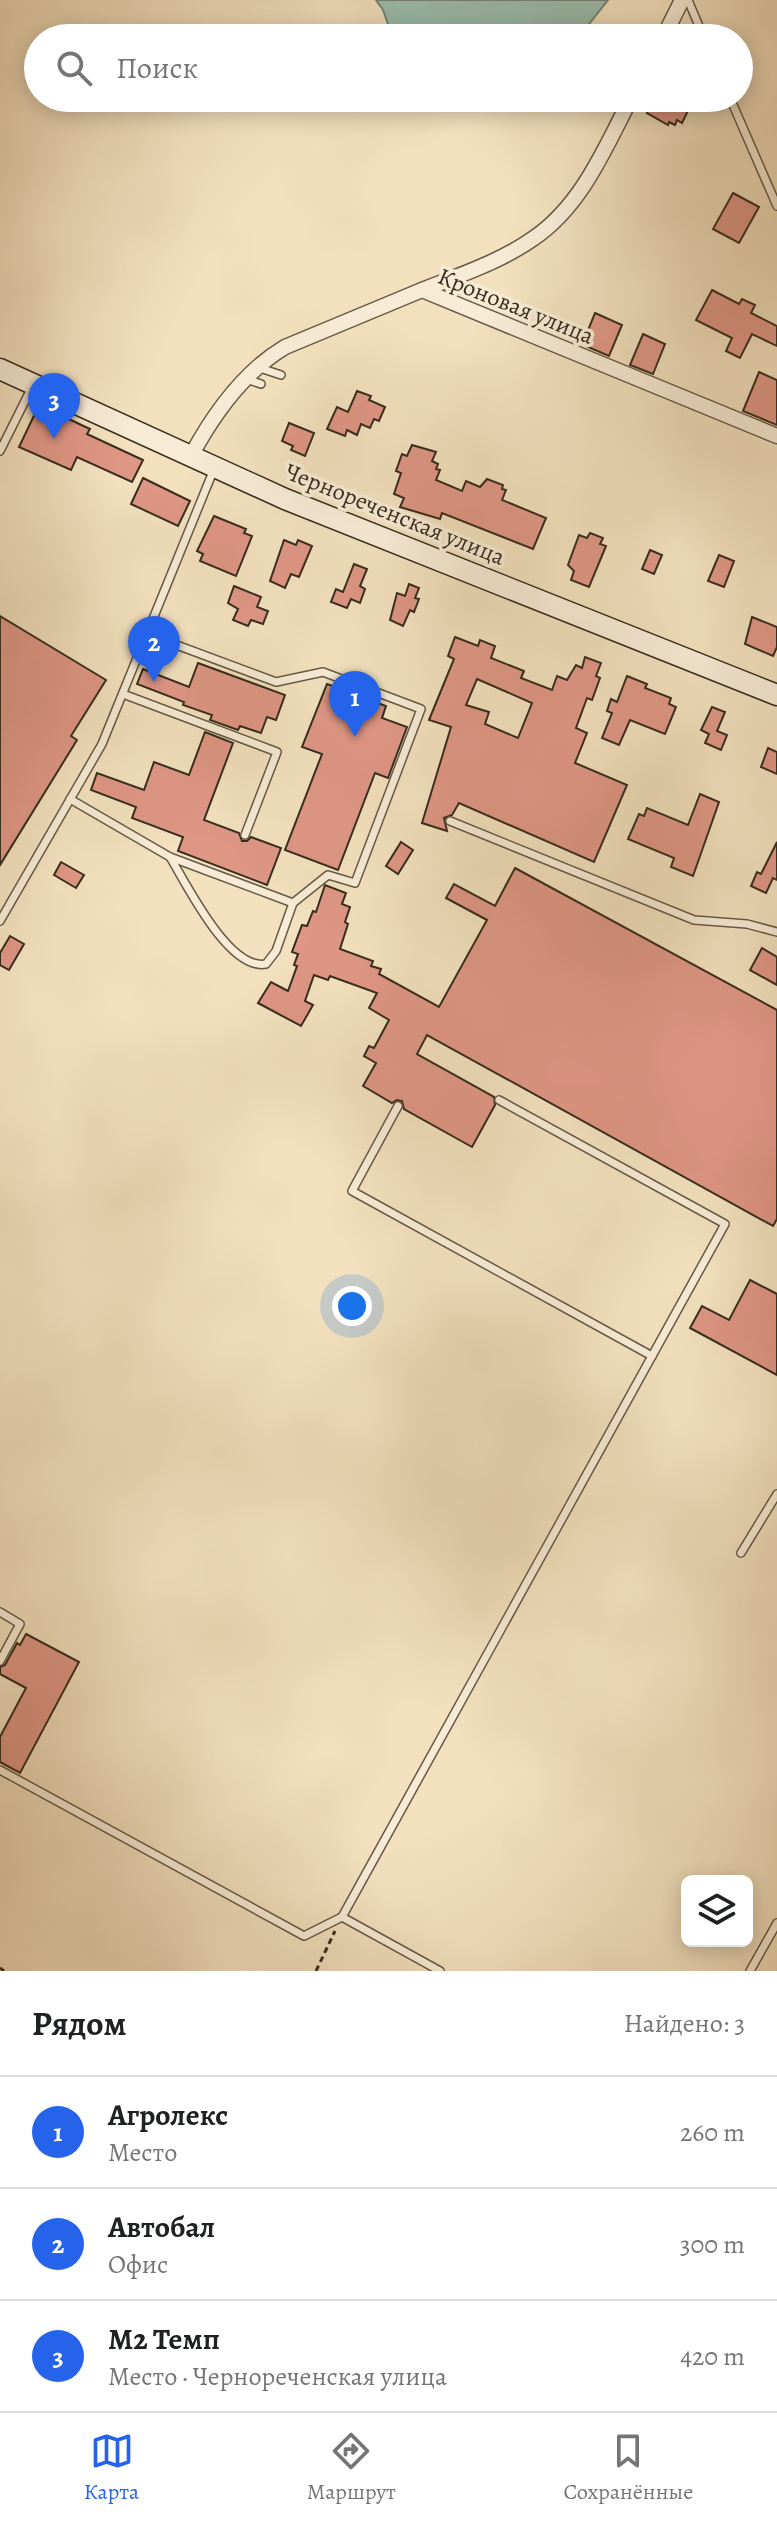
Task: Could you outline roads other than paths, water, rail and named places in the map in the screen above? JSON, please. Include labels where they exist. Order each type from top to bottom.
[{"type":"street","points":[[671,24],[685,0]]},
{"type":"street","points":[[422,290],[516,249],[552,223],[592,173],[624,112]]},
{"type":"street","name":"Кроновая улица","points":[[191,456],[205,431],[254,382],[257,367],[285,347],[422,290],[777,436]]},
{"type":"street","name":"Чернореченская улица","points":[[0,369],[285,499],[777,695]]},
{"type":"lane","points":[[685,0],[697,24]]},
{"type":"lane","points":[[736,112],[777,206]]},
{"type":"lane","points":[[257,367],[281,375]]},
{"type":"lane","points":[[0,451],[34,384]]},
{"type":"lane","points":[[0,921],[102,744],[215,467]]},
{"type":"lane","points":[[147,634],[276,682],[323,672],[421,709],[355,883],[328,875],[293,903],[276,951],[266,964],[250,964],[236,954],[221,937],[170,857]]},
{"type":"lane","points":[[123,694],[277,752],[245,835]]},
{"type":"lane","points":[[70,799],[170,857],[293,903]]},
{"type":"lane","points":[[450,821],[694,920],[747,924],[777,932]]},
{"type":"lane","points":[[0,1770],[304,1936],[342,1917],[725,1224],[499,1100]]},
{"type":"lane","points":[[398,1106],[352,1191],[652,1356]]},
{"type":"lane","points":[[741,1553],[777,1494]]},
{"type":"lane","points":[[0,1612],[20,1624],[0,1661]]},
{"type":"lane","points":[[342,1917],[440,1971]]},
{"type":"lane","points":[[750,1971],[777,1923]]},
{"type":"place","name":"М2 Темп","points":[[54,439]]},
{"type":"place","name":"Автобал","points":[[154,682]]},
{"type":"place","name":"Агролекс","points":[[355,737]]}]
